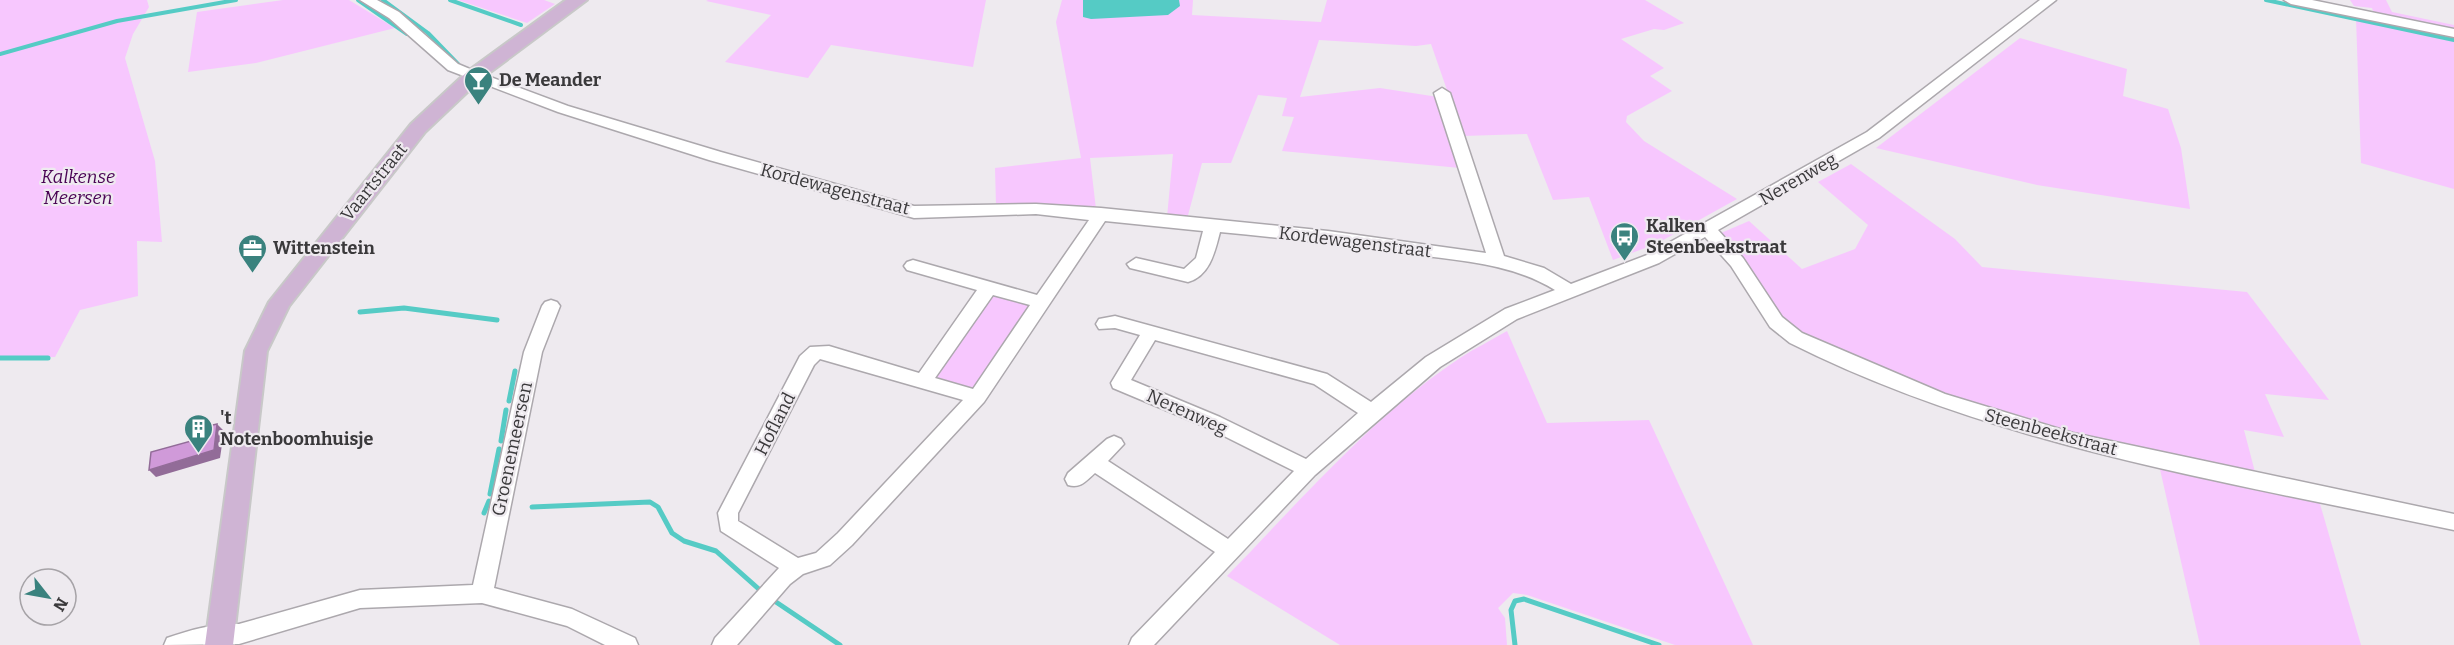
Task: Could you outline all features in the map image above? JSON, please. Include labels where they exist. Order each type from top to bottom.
[{"type":"main road","name":"Vaartstraat","points":[[220,639],[247,403],[256,351],[280,302],[417,128],[471,75],[578,0]]},
{"type":"street","name":"Kordewagenstraat","points":[[367,0],[394,15],[453,67],[471,75],[563,109],[704,153],[914,212],[1036,209],[1328,237],[1497,260],[1538,272],[1568,290]]},
{"type":"street","name":"Nerenweg","points":[[1140,645],[1308,469],[1372,412],[1433,363],[1511,314],[1568,290],[1653,260],[1873,135],[2049,0]]},
{"type":"street","points":[[2291,0],[2454,33]]},
{"type":"street","points":[[1442,93],[1497,260]]},
{"type":"street","points":[[723,645],[766,595],[796,568],[823,559],[845,539],[977,397],[1101,214]]},
{"type":"street","points":[[1136,264],[1188,276],[1204,260],[1213,226]]},
{"type":"street","name":"Steenbeekstraat","points":[[1709,230],[1737,262],[1776,322],[1796,338],[1939,399],[2073,441],[2454,522]]},
{"type":"street","points":[[912,266],[1041,302]]},
{"type":"street","points":[[922,381],[989,287]]},
{"type":"street","name":"Groenemeersen","points":[[482,594],[532,352],[551,306]]},
{"type":"street","points":[[1106,324],[1115,322],[1320,379],[1372,412]]},
{"type":"street","name":"Nerenweg","points":[[1151,332],[1120,383],[1213,422],[1308,469]]},
{"type":"street","name":"Hofland","points":[[796,568],[728,525],[728,513],[807,361],[816,352],[829,353],[977,397]]},
{"type":"street","points":[[1075,479],[1114,444]]},
{"type":"street","points":[[1094,462],[1230,550]]},
{"type":"street","points":[[175,645],[220,639],[360,599],[482,594],[572,618],[627,645]]},
{"type":"green space","name":"Kalkense Meersen","points":[[0,0],[147,0],[149,7],[133,34],[125,58],[155,161],[162,242],[137,241],[138,296],[80,310],[55,357],[0,358]]},
{"type":"green space","points":[[283,0],[349,0],[395,28],[256,63],[188,72],[197,12]]},
{"type":"green space","points":[[458,0],[544,0],[555,4],[527,23]]},
{"type":"green space","points":[[986,0],[973,67],[831,45],[808,78],[725,62],[771,15],[706,1]]},
{"type":"green space","points":[[1062,0],[1193,0],[1192,15],[1321,22],[1327,0],[1645,0],[1684,23],[1664,30],[1654,29],[1621,39],[1664,68],[1650,76],[1672,91],[1627,116],[1626,122],[1644,141],[1737,199],[1656,244],[1613,260],[1589,197],[1553,200],[1527,134],[1463,136],[1431,44],[1416,46],[1319,40],[1300,97],[1380,88],[1438,97],[1460,168],[1282,151],[1294,117],[1282,116],[1287,98],[1258,95],[1231,163],[1202,163],[1187,219],[1167,217],[1173,154],[1090,158],[1096,209],[996,205],[995,168],[1081,158],[1056,22]]},
{"type":"green space","points":[[2350,0],[2386,0],[2392,12],[2454,25],[2454,30],[2374,14],[2372,8],[2354,6]]},
{"type":"green space","points":[[2356,18],[2454,39],[2454,189],[2361,163]]},
{"type":"green space","points":[[2020,38],[2127,69],[2123,96],[2168,109],[2181,148],[2190,209],[2037,185],[1876,148]]},
{"type":"green space","points":[[1851,164],[1955,239],[1982,267],[2247,292],[2329,400],[2265,394],[2284,437],[2244,430],[2255,472],[2062,433],[1936,391],[1804,336],[1782,318],[1721,233],[1749,221],[1802,269],[1855,249],[1868,225],[1818,182]]},
{"type":"green space","points":[[994,294],[1030,305],[976,388],[969,390],[936,378],[936,371]]},
{"type":"green space","points":[[1507,331],[1547,423],[1649,420],[1753,645],[1675,645],[1527,595],[1513,593],[1498,608],[1505,618],[1507,645],[1340,645],[1227,576],[1338,461],[1398,405],[1460,358]]},
{"type":"green space","points":[[2159,465],[2318,497],[2361,645],[2200,645]]},
{"type":"water","points":[[1083,0],[1179,0],[1180,6],[1168,15],[1091,19],[1083,17]]},
{"type":"building","points":[[217,424],[214,450],[149,470],[151,452],[195,440],[196,429]]},
{"type":"waterway","points":[[0,54],[117,21],[236,0]]},
{"type":"waterway","points":[[358,0],[407,34]]},
{"type":"waterway","points":[[383,0],[428,33],[458,64]]},
{"type":"waterway","points":[[450,0],[521,25]]},
{"type":"waterway","points":[[2266,0],[2454,40]]},
{"type":"waterway","points":[[360,312],[404,308],[497,320]]},
{"type":"waterway","points":[[0,358],[48,358]]},
{"type":"waterway","points":[[509,401],[515,371]]},
{"type":"waterway","points":[[501,441],[506,410]]},
{"type":"waterway","points":[[490,494],[499,449]]},
{"type":"waterway","points":[[484,513],[489,501]]},
{"type":"waterway","points":[[532,507],[650,502],[658,507],[672,533],[684,541],[716,551],[761,591]]},
{"type":"waterway","points":[[1515,645],[1511,610],[1515,601],[1524,599],[1659,645]]},
{"type":"waterway","points":[[773,600],[840,645]]},
{"type":"place","name":"De Meander","points":[[478,106]]},
{"type":"place","name":"Kalken Steenbeekstraat","points":[[1625,262]]},
{"type":"place","name":"Wittenstein","points":[[252,274]]},
{"type":"place","name":"'t Notenboomhuisje","points":[[199,454]]}]
